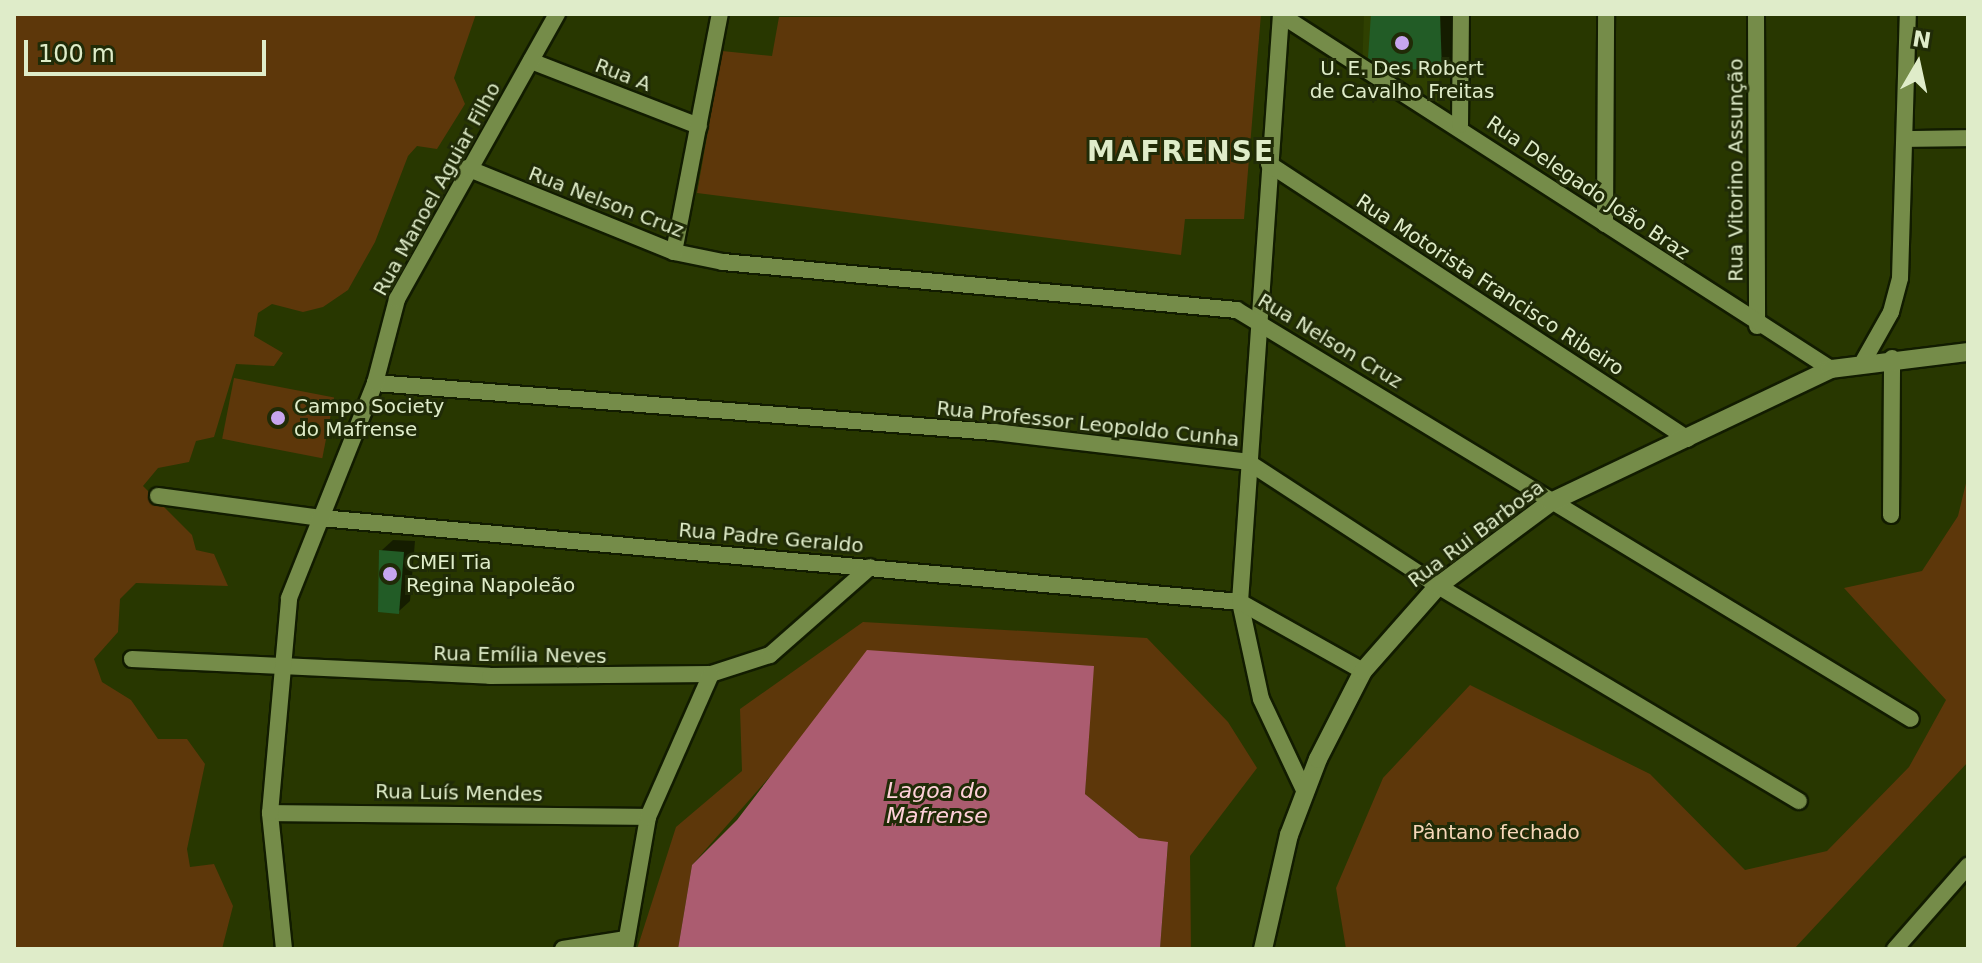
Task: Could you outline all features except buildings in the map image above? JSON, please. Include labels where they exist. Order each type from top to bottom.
[{"type":"street","name":"Rua Manoel Aguiar Filho","points":[[284,949],[270,813],[285,611],[375,383],[391,311],[467,168],[557,14]]},
{"type":"street","points":[[674,252],[720,14]]},
{"type":"street","points":[[1460,125],[1461,14]]},
{"type":"street","points":[[1605,224],[1606,14]]},
{"type":"street","name":"Rua Vitorino Assunção","points":[[1756,14],[1757,326]]},
{"type":"street","points":[[1864,360],[1891,312],[1900,278],[1907,139],[1908,14]]},
{"type":"street","points":[[1281,15],[1257,318],[1240,602],[1261,699],[1304,790]]},
{"type":"street","name":"Rua Delegado João Braz","points":[[1281,15],[1460,125],[1757,326],[1831,369]]},
{"type":"street","name":"Rua A","points":[[531,61],[699,126]]},
{"type":"street","points":[[1907,139],[1968,138]]},
{"type":"street","name":"Rua Motorista Francisco Ribeiro","points":[[1269,164],[1688,439]]},
{"type":"street","name":"Rua Nelson Cruz","points":[[467,168],[674,252],[780,270],[1218,305],[1257,318],[1551,502],[1911,719]]},
{"type":"street","name":"Rua Rui Barbosa","points":[[1263,949],[1304,790],[1363,671],[1438,586],[1551,502],[1831,369],[1864,360],[1968,352]]},
{"type":"street","points":[[1891,515],[1892,358]]},
{"type":"street","name":"Rua Professor Leopoldo Cunha","points":[[375,383],[994,432],[1248,462],[1438,586],[1799,801]]},
{"type":"street","name":"Rua Padre Geraldo","points":[[158,496],[321,518],[1240,602],[1363,671]]},
{"type":"street","name":"Rua Emília Neves","points":[[132,659],[280,668],[711,674],[770,655],[870,567]]},
{"type":"street","points":[[563,949],[626,944],[648,817],[711,674]]},
{"type":"street","name":"Rua Luís Mendes","points":[[270,813],[648,817]]},
{"type":"street","points":[[1895,949],[1968,866]]},
{"type":"shaded area","name":"U. E. Des Robert de Cavalho Freitas","points":[[1364,14],[1441,14],[1438,122],[1362,73]]},
{"type":"green space","points":[[14,14],[476,14],[454,78],[465,104],[437,149],[417,146],[408,156],[375,242],[348,290],[323,307],[303,312],[272,304],[258,313],[254,336],[283,353],[274,366],[236,364],[214,437],[196,441],[189,462],[158,468],[143,486],[192,535],[196,550],[214,554],[228,586],[136,583],[120,599],[118,632],[94,659],[102,682],[131,700],[158,739],[187,739],[205,764],[187,849],[190,867],[214,864],[233,906],[222,949],[14,949]]},
{"type":"green space","points":[[1261,14],[1244,219],[1185,219],[1181,255],[697,193],[722,51],[772,56],[779,17]]},
{"type":"green space","name":"Campo Society do Mafrense","points":[[234,378],[334,397],[322,458],[222,439]]},
{"type":"green space","name":"Pântano fechado","points":[[1968,475],[1968,762],[1794,949],[1346,949],[1336,888],[1383,778],[1470,685],[1650,774],[1745,870],[1827,851],[1909,767],[1946,700],[1844,588],[1922,571],[1958,516]]},
{"type":"green space","points":[[863,622],[1147,638],[1228,722],[1257,768],[1190,856],[1191,949],[1160,949],[1168,843],[1139,838],[1085,794],[1093,666],[995,661],[795,748],[692,865],[678,949],[637,949],[676,827],[742,771],[740,709]]},
{"type":"water","name":"Lagoa do Mafrense","points":[[867,650],[1094,666],[1085,794],[1139,838],[1168,842],[1160,949],[678,949],[692,865],[737,820]]},
{"type":"place","name":"U. E. Des Robert de Cavalho Freitas","points":[[1402,43]]},
{"type":"place","name":"Campo Society do Mafrense","points":[[278,418]]},
{"type":"place","name":"CMEI Tia Regina Napoleão","points":[[390,574]]},
{"type":"district","name":"MAFRENSE","points":[[1181,152]]}]
